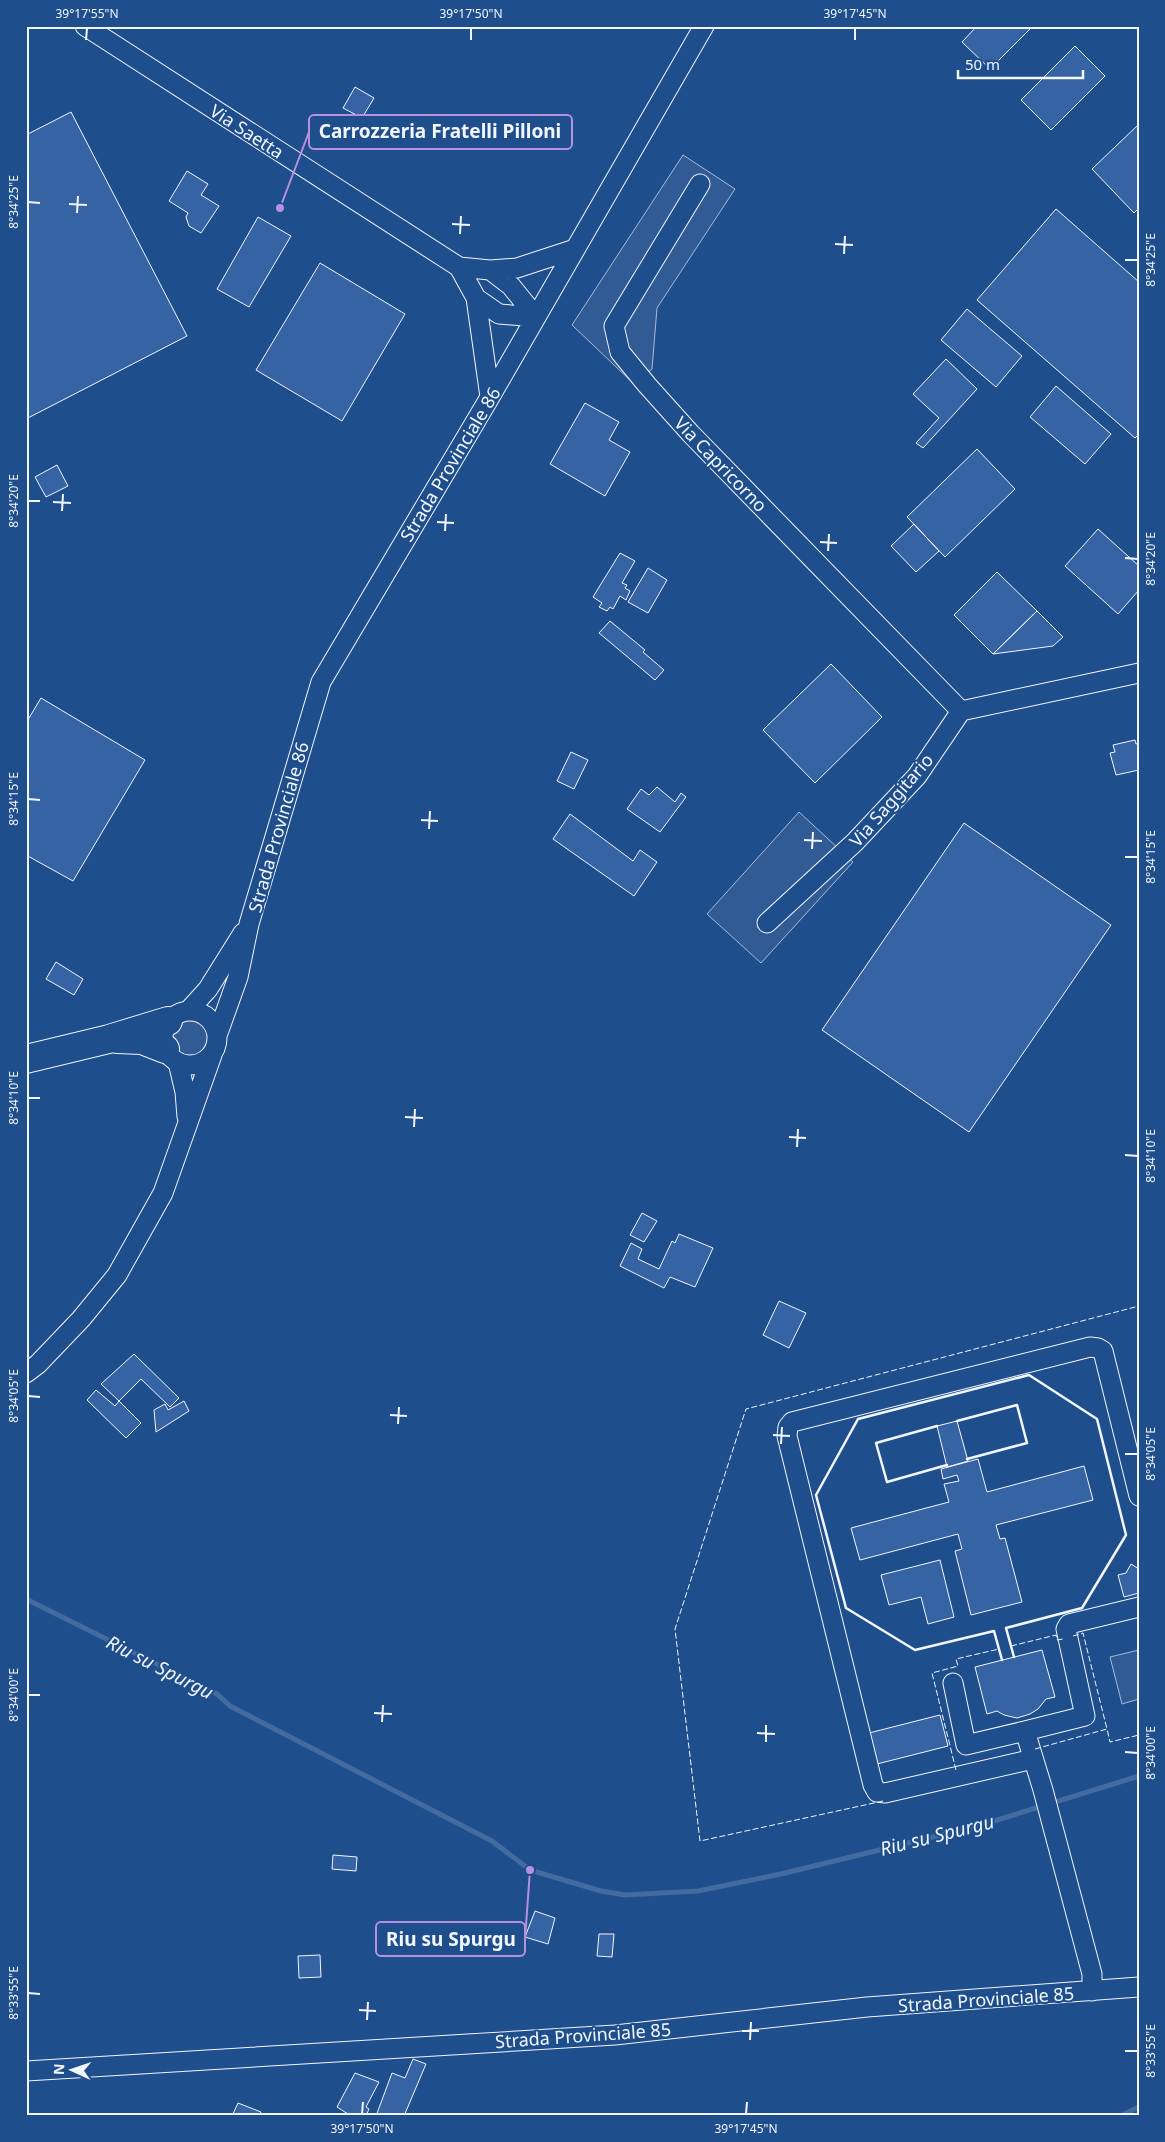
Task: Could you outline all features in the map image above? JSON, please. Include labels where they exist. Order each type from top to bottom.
[{"type":"highway","points":[[26,1059],[109,1039],[178,1016]]},
{"type":"highway","points":[[109,1039],[142,1040],[172,1056]]},
{"type":"street","name":"Via Saetta","points":[[85,26],[459,267],[490,270],[517,268],[574,249]]},
{"type":"street","name":"Strada Provinciale 86","points":[[218,1033],[238,977],[249,924],[321,682],[490,397],[704,26]]},
{"type":"street","name":"Via Capricorno","points":[[700,184],[614,326],[620,352],[691,434],[961,711]]},
{"type":"street","name":"Via Saetta","points":[[459,267],[476,298],[490,397]]},
{"type":"street","points":[[490,270],[512,286],[536,318]]},
{"type":"street","name":"Via Saetta","points":[[476,298],[499,314],[536,318]]},
{"type":"street","points":[[961,711],[1139,673]]},
{"type":"street","name":"Via Saggitario","points":[[766,924],[855,842],[917,776],[961,711]]},
{"type":"street","name":"Strada Provinciale 86","points":[[178,1016],[208,988],[249,924]]},
{"type":"street","points":[[26,1373],[38,1364],[81,1319],[117,1275],[163,1193],[188,1125],[212,1055],[218,1041],[215,1025],[204,1014],[178,1016],[163,1035],[185,1092],[188,1125]]},
{"type":"street","points":[[172,1056],[186,1065],[196,1065],[212,1055]]},
{"type":"street","points":[[1033,1759],[885,1793],[877,1792],[873,1785],[789,1446],[788,1428],[792,1422],[1090,1348],[1098,1348],[1103,1351],[1139,1496]]},
{"type":"street","points":[[953,1684],[966,1746],[1085,1716],[1066,1629],[1069,1624],[1139,1607]]},
{"type":"street","points":[[1025,1731],[1051,1819],[1092,1974],[1092,1991]]},
{"type":"street","name":"Strada Provinciale 85","points":[[26,2070],[615,2035],[867,2007],[1139,1987]]},
{"type":"shaded area","points":[[683,155],[735,189],[657,308],[652,369],[634,384],[572,325]]},
{"type":"shaded area","points":[[799,812],[853,862],[761,963],[707,914]]},
{"type":"shaded area","points":[[195,1016],[203,1019],[209,1025],[212,1037],[209,1049],[203,1055],[187,1058],[179,1055],[173,1049],[170,1033],[173,1025],[179,1019]]},
{"type":"shaded area","points":[[1139,1650],[1139,1699],[1122,1704],[1110,1657]]},
{"type":"building","points":[[977,26],[1033,26],[990,69],[962,42]]},
{"type":"building","points":[[1075,46],[1105,76],[1051,130],[1021,100]]},
{"type":"building","points":[[355,87],[374,98],[362,118],[343,108]]},
{"type":"building","points":[[71,112],[187,336],[26,419],[26,135]]},
{"type":"building","points":[[1139,124],[1139,208],[1134,213],[1092,169]]},
{"type":"building","points":[[187,171],[208,184],[201,195],[219,206],[201,233],[189,226],[186,217],[188,213],[169,201]]},
{"type":"building","points":[[1056,209],[1139,282],[1139,434],[1135,438],[977,300]]},
{"type":"building","points":[[258,217],[291,236],[249,307],[217,289]]},
{"type":"building","points":[[320,263],[405,314],[342,421],[256,370]]},
{"type":"building","points":[[967,309],[1022,356],[996,387],[941,340]]},
{"type":"building","points":[[946,359],[977,389],[923,448],[916,443],[939,418],[913,394]]},
{"type":"building","points":[[1056,386],[1111,434],[1085,464],[1030,417]]},
{"type":"building","points":[[585,403],[619,422],[609,440],[630,452],[605,496],[550,464]]},
{"type":"building","points":[[977,449],[1015,489],[945,557],[907,517]]},
{"type":"building","points":[[57,465],[68,486],[46,497],[35,477]]},
{"type":"building","points":[[914,524],[939,551],[916,572],[891,546]]},
{"type":"building","points":[[1098,529],[1139,566],[1139,590],[1118,614],[1065,566]]},
{"type":"building","points":[[620,553],[635,561],[622,583],[627,585],[625,588],[630,591],[626,600],[620,596],[613,609],[610,607],[607,611],[599,607],[602,603],[593,597]]},
{"type":"building","points":[[648,568],[667,580],[648,613],[628,602]]},
{"type":"building","points":[[997,572],[1037,611],[993,654],[954,615]]},
{"type":"building","points":[[1037,611],[1063,637],[1053,646],[993,654]]},
{"type":"building","points":[[610,621],[645,650],[643,652],[664,670],[655,680],[599,633]]},
{"type":"building","points":[[831,664],[882,717],[815,783],[763,730]]},
{"type":"building","points":[[41,698],[145,760],[73,881],[26,855],[26,723]]},
{"type":"building","points":[[1135,740],[1136,744],[1139,743],[1139,770],[1116,775],[1110,753],[1115,752],[1113,745]]},
{"type":"building","points":[[571,752],[588,760],[574,789],[557,781]]},
{"type":"building","points":[[657,787],[675,802],[681,793],[686,797],[660,832],[627,809],[641,789],[649,795]]},
{"type":"building","points":[[570,814],[633,861],[640,850],[657,862],[634,896],[553,839]]},
{"type":"building","points":[[964,823],[1111,925],[969,1132],[822,1030]]},
{"type":"building","points":[[56,962],[83,979],[74,995],[46,979]]},
{"type":"building","points":[[642,1213],[657,1221],[644,1242],[630,1235]]},
{"type":"building","points":[[679,1234],[713,1248],[695,1287],[670,1277],[664,1288],[620,1266],[631,1243],[642,1249],[638,1259],[659,1269],[672,1241],[675,1243]]},
{"type":"building","points":[[779,1301],[806,1313],[789,1348],[763,1335]]},
{"type":"building","points":[[134,1354],[179,1398],[170,1407],[141,1379],[119,1401],[101,1384]]},
{"type":"building","points":[[96,1390],[115,1406],[119,1401],[141,1423],[126,1438],[87,1400]]},
{"type":"building","points":[[184,1401],[189,1411],[156,1432],[154,1410],[165,1404],[168,1410]]},
{"type":"building","points":[[957,1421],[968,1461],[947,1467],[937,1426]]},
{"type":"building","points":[[978,1459],[987,1492],[1084,1466],[1093,1500],[996,1525],[1000,1539],[1005,1538],[1022,1602],[971,1615],[955,1551],[962,1549],[958,1534],[860,1560],[851,1528],[949,1502],[944,1484],[959,1481],[957,1475],[943,1479],[941,1469]]},
{"type":"building","points":[[940,1560],[954,1617],[928,1624],[921,1597],[889,1605],[881,1575]]},
{"type":"building","points":[[1131,1564],[1139,1569],[1139,1593],[1124,1597],[1118,1575],[1126,1573]]},
{"type":"building","points":[[1042,1650],[1055,1697],[1046,1699],[1038,1709],[1030,1714],[1017,1718],[997,1711],[987,1714],[975,1667]]},
{"type":"building","points":[[940,1715],[948,1746],[873,1765],[865,1734]]},
{"type":"building","points":[[333,1855],[357,1857],[356,1871],[332,1869]]},
{"type":"building","points":[[535,1911],[555,1918],[548,1944],[525,1937]]},
{"type":"building","points":[[599,1934],[614,1934],[612,1957],[597,1956]]},
{"type":"building","points":[[320,1955],[321,1977],[299,1978],[298,1956]]},
{"type":"building","points":[[413,2059],[426,2064],[404,2116],[376,2116],[392,2073],[405,2078]]},
{"type":"building","points":[[355,2073],[379,2082],[366,2107],[369,2109],[366,2116],[351,2116],[337,2107]]},
{"type":"building","points":[[238,2103],[261,2112],[259,2116],[232,2116]]},
{"type":"waterway","name":"Riu su Spurgu","points":[[26,1599],[217,1694],[230,1706],[492,1841],[530,1870],[601,1891],[625,1895],[698,1891],[781,1874],[978,1826],[1139,1776]]},
{"type":"waterway","points":[[1120,2116],[1139,2107]]},
{"type":"fence","points":[[883,1801],[700,1841],[675,1629],[746,1409],[1139,1306]]},
{"type":"fence","points":[[1073,1636],[1083,1633],[1107,1729]]},
{"type":"fence","points":[[1011,1646],[1056,1635],[1057,1640],[1063,1639]]},
{"type":"fence","points":[[956,1770],[932,1673],[958,1666],[956,1659],[999,1649]]},
{"type":"fence","points":[[1035,1749],[1107,1729],[1110,1742],[1139,1735]]},
{"type":"wall","points":[[1002,1660],[994,1631],[915,1650],[846,1608],[816,1495],[858,1419],[1029,1375],[1097,1419],[1126,1535],[1082,1608],[1006,1628],[1014,1657]]},
{"type":"wall","points":[[957,1421],[1017,1405],[1027,1443],[967,1459]]},
{"type":"wall","points":[[937,1426],[876,1443],[887,1482],[947,1465]]},
{"type":"place","name":"Carrozzeria Fratelli Pilloni","points":[[280,208]]},
{"type":"place","name":"Riu su Spurgu","points":[[530,1870]]}]
